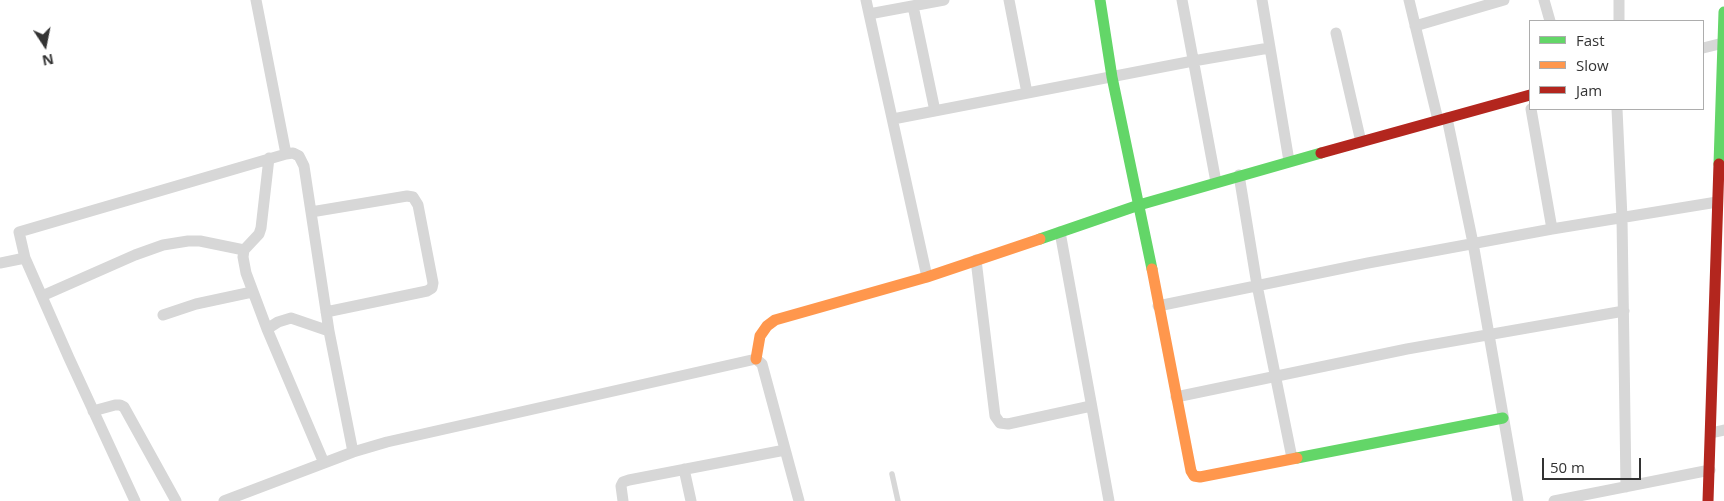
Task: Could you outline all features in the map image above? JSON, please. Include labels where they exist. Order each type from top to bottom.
[{"type":"street","points":[[256,0],[286,154]]},
{"type":"street","points":[[866,0],[927,277]]},
{"type":"street","points":[[869,14],[944,0]]},
{"type":"street","points":[[1009,0],[1027,93]]},
{"type":"street","points":[[1100,0],[1112,77],[1191,472],[1194,476],[1200,477],[1503,418]]},
{"type":"street","points":[[1182,0],[1216,182]]},
{"type":"street","points":[[1262,0],[1289,161]]},
{"type":"street","points":[[1409,0],[1443,119],[1473,243],[1518,501]]},
{"type":"street","points":[[1415,26],[1504,0]]},
{"type":"street","points":[[1544,0],[1550,20]]},
{"type":"street","points":[[1618,20],[1619,0]]},
{"type":"street","points":[[913,6],[935,111]]},
{"type":"street","points":[[1708,501],[1711,433],[1719,338],[1720,235],[1717,202],[1724,12]]},
{"type":"street","points":[[1336,33],[1362,142]]},
{"type":"street","points":[[1704,48],[1723,43]]},
{"type":"street","points":[[892,119],[1269,48]]},
{"type":"street","points":[[756,359],[760,336],[767,326],[775,320],[927,277],[1139,205],[1239,175],[1529,97]]},
{"type":"street","points":[[1532,110],[1552,228]]},
{"type":"street","points":[[1617,110],[1622,218],[1626,487]]},
{"type":"street","points":[[136,501],[25,258],[19,232],[286,154],[293,153],[299,156],[302,161],[329,331],[353,452]]},
{"type":"street","points":[[270,158],[261,228],[259,234],[244,250],[243,257],[252,292],[324,463]]},
{"type":"street","points":[[1239,175],[1257,285],[1292,458]]},
{"type":"street","points":[[311,212],[407,196],[413,197],[418,205],[433,283],[432,288],[428,291],[326,312]]},
{"type":"street","points":[[1158,306],[1552,228],[1717,202]]},
{"type":"street","points":[[1060,232],[1109,501]]},
{"type":"street","points":[[42,296],[135,255],[163,245],[200,241],[244,250]]},
{"type":"street","points":[[0,263],[25,258]]},
{"type":"street","points":[[976,260],[995,416],[1000,423],[1008,424],[1091,406]]},
{"type":"street","points":[[163,315],[196,304],[252,292]]},
{"type":"street","points":[[1176,396],[1407,349],[1624,312]]},
{"type":"street","points":[[267,329],[278,322],[291,318],[329,331]]},
{"type":"street","points":[[756,359],[762,364],[799,501]]},
{"type":"street","points":[[224,501],[353,452],[387,442],[756,359]]},
{"type":"street","points":[[94,411],[115,404],[124,408],[176,501]]},
{"type":"street","points":[[1711,433],[1724,430]]},
{"type":"street","points":[[623,501],[621,486],[623,482],[785,450]]},
{"type":"street","points":[[684,469],[691,501]]},
{"type":"street","points":[[1554,501],[1612,495],[1626,487],[1710,470]]},
{"type":"lane","points":[[892,474],[898,501]]},
{"type":"traffic: fast","points":[[1100,0],[1112,77],[1152,269]]},
{"type":"traffic: fast","points":[[1719,164],[1724,12]]},
{"type":"traffic: fast","points":[[1040,239],[1139,205],[1321,153]]},
{"type":"traffic: fast","points":[[1297,458],[1503,418]]},
{"type":"traffic: slow","points":[[756,359],[760,336],[767,326],[775,320],[927,277],[1040,239]]},
{"type":"traffic: slow","points":[[1152,269],[1191,471],[1194,476],[1200,477],[1297,458]]},
{"type":"traffic: jam","points":[[1321,153],[1529,95]]},
{"type":"traffic: jam","points":[[1708,501],[1719,164]]}]
